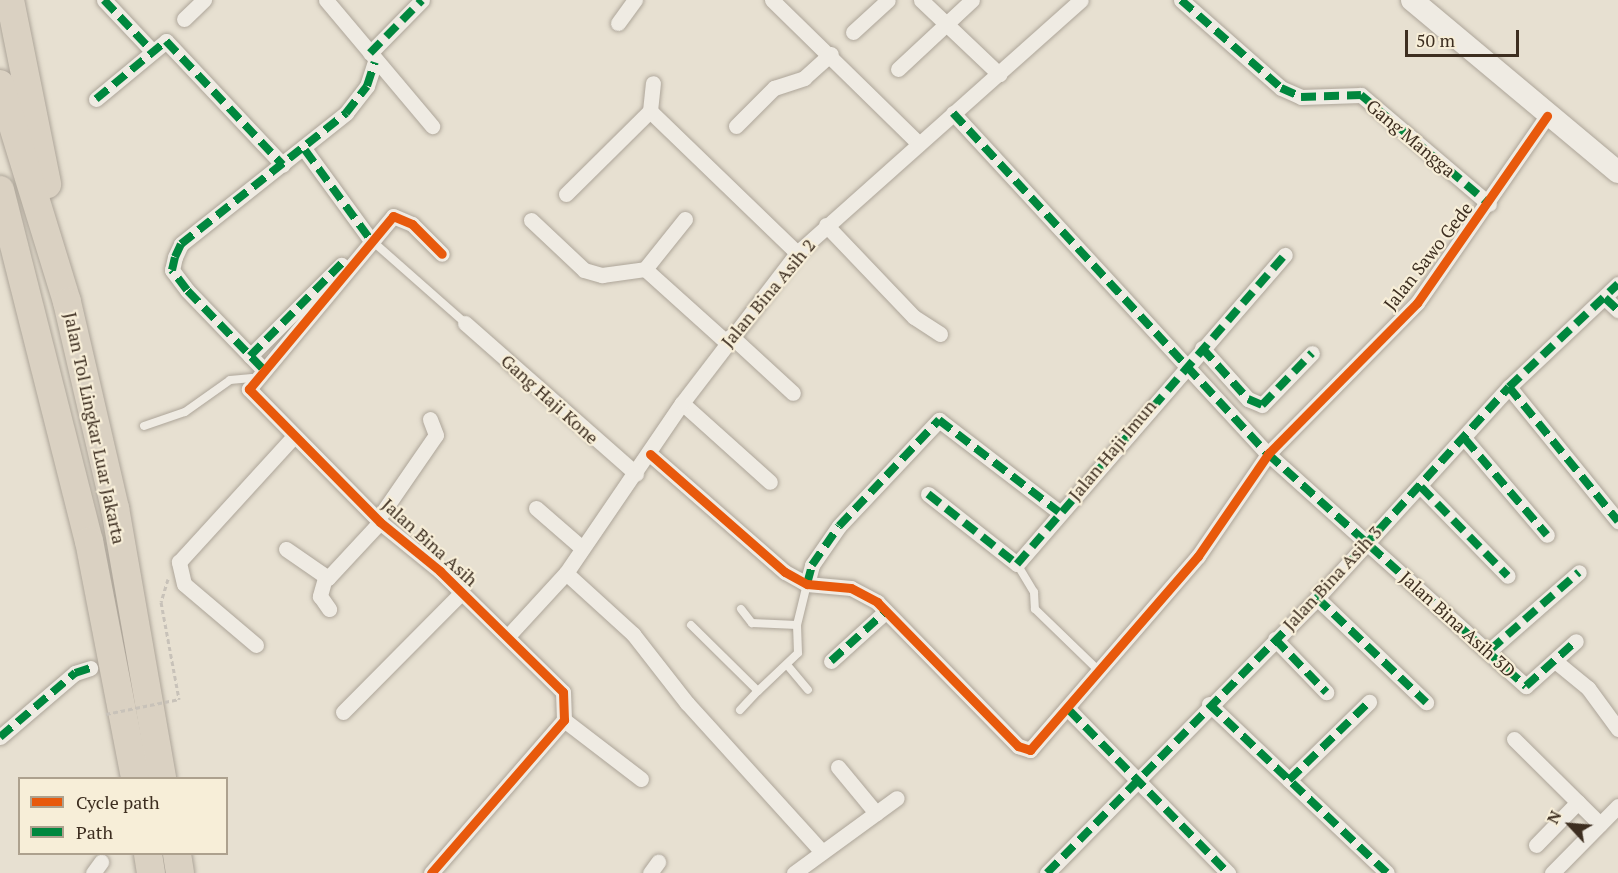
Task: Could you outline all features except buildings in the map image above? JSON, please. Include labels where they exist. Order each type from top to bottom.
[{"type":"highway","points":[[10,0],[67,302]]},
{"type":"highway","name":"Jalan Tol Lingkar Luar Jakarta","points":[[0,84],[67,302],[115,508],[162,777]]},
{"type":"highway","name":"Jalan Tol Lingkar Luar Jakarta","points":[[0,190],[44,348],[116,661],[135,777]]},
{"type":"highway","points":[[0,251],[44,348]]},
{"type":"highway","points":[[147,855],[151,873]]},
{"type":"highway","points":[[177,855],[180,873]]},
{"type":"main road","points":[[1412,0],[1547,116],[1618,172]]},
{"type":"street","points":[[104,0],[152,51]]},
{"type":"street","points":[[184,19],[204,0]]},
{"type":"street","points":[[326,0],[432,126]]},
{"type":"street","points":[[422,0],[373,57],[355,103],[305,150],[181,244],[172,270],[250,356],[257,373],[370,239],[398,216],[442,254]]},
{"type":"street","points":[[618,23],[635,0]]},
{"type":"street","points":[[772,0],[831,54],[918,143]]},
{"type":"street","points":[[854,32],[888,0]]},
{"type":"street","points":[[921,0],[999,74]]},
{"type":"street","points":[[898,69],[945,22],[972,0]]},
{"type":"street","name":"Jalan Bina Asih 2","points":[[508,636],[566,573],[650,454],[682,403],[797,253],[918,143],[1082,0]]},
{"type":"street","name":"Gang Mangga","points":[[1181,0],[1281,88],[1302,98],[1361,95],[1489,204]]},
{"type":"street","points":[[96,99],[162,42],[170,43],[283,165]]},
{"type":"street","points":[[736,126],[774,88],[804,78],[831,54]]},
{"type":"street","points":[[566,194],[650,111],[653,83]]},
{"type":"street","points":[[650,111],[797,253]]},
{"type":"street","name":"Jalan Bina Asih 3D","points":[[953,113],[1183,366],[1268,454],[1365,543],[1490,650],[1526,686],[1576,641]]},
{"type":"street","name":"Jalan Sawo Gede","points":[[884,613],[1018,746],[1036,747],[1070,710],[1099,671],[1198,556],[1268,454],[1417,303],[1489,204],[1547,116]]},
{"type":"street","points":[[305,150],[370,239]]},
{"type":"street","points":[[531,220],[584,270],[602,274],[645,269],[685,219]]},
{"type":"street","points":[[826,225],[904,308],[940,334]]},
{"type":"street","points":[[250,356],[354,252]]},
{"type":"street","name":"Jalan Haji Imun","points":[[1017,564],[1183,366],[1202,348],[1285,255]]},
{"type":"street","points":[[645,269],[793,393]]},
{"type":"street","name":"Jalan Bina Asih 3","points":[[1047,873],[1141,780],[1209,704],[1317,598],[1365,543],[1465,439],[1509,387],[1618,284]]},
{"type":"street","points":[[1605,298],[1618,310]]},
{"type":"street","name":"Gang Haji Kone","points":[[465,323],[636,474]]},
{"type":"street","points":[[1202,348],[1248,399],[1262,405],[1312,353]]},
{"type":"street","name":"Jalan Bina Asih","points":[[257,373],[250,392],[379,521],[462,592],[563,692],[564,720]]},
{"type":"street","points":[[1509,387],[1618,521]]},
{"type":"street","points":[[682,403],[770,482]]},
{"type":"street","points":[[329,609],[320,596],[325,578],[379,521],[436,435],[430,419]]},
{"type":"street","points":[[807,584],[812,565],[839,526],[939,420],[1059,512]]},
{"type":"street","points":[[256,645],[184,584],[179,562],[294,436]]},
{"type":"street","points":[[1465,439],[1547,535]]},
{"type":"street","points":[[650,454],[785,572],[807,584],[858,591],[884,613],[831,660]]},
{"type":"street","points":[[1421,487],[1508,576]]},
{"type":"street","points":[[928,494],[1017,564]]},
{"type":"street","points":[[536,508],[582,549]]},
{"type":"street","points":[[286,549],[325,578]]},
{"type":"street","points":[[1490,650],[1579,572]]},
{"type":"street","points":[[566,573],[633,634],[687,703],[821,851]]},
{"type":"street","points":[[343,712],[462,592]]},
{"type":"street","points":[[1317,598],[1426,702]]},
{"type":"street","points":[[1275,639],[1326,692]]},
{"type":"street","points":[[1556,661],[1588,688],[1618,729]]},
{"type":"street","points":[[0,738],[75,673],[90,668]]},
{"type":"street","points":[[1289,780],[1369,702]]},
{"type":"street","points":[[1209,704],[1387,873]]},
{"type":"street","points":[[1070,710],[1141,780],[1228,873]]},
{"type":"street","points":[[431,873],[564,720],[641,779]]},
{"type":"street","points":[[1514,740],[1600,824]]},
{"type":"street","points":[[838,767],[876,813]]},
{"type":"street","points":[[794,873],[821,851],[897,798]]},
{"type":"street","points":[[1536,845],[1578,802]]},
{"type":"street","points":[[1552,873],[1618,806]]},
{"type":"lane","points":[[370,239],[465,323]]},
{"type":"lane","points":[[144,426],[185,412],[230,380],[257,373]]},
{"type":"lane","points":[[1017,564],[1034,592],[1035,609],[1099,671]]},
{"type":"lane","points":[[740,710],[788,666],[798,653],[797,625],[807,584]]},
{"type":"lane","points":[[741,609],[752,623],[797,625]]},
{"type":"lane","points":[[691,625],[758,692]]},
{"type":"lane","points":[[788,666],[808,690]]},
{"type":"path","points":[[106,714],[179,699],[160,602],[162,588],[179,562]]},
{"type":"marked path","points":[[104,0],[152,51]]},
{"type":"marked path","points":[[370,53],[422,0]]},
{"type":"marked path","points":[[1181,0],[1281,88],[1301,97],[1361,95],[1489,204]]},
{"type":"marked path","points":[[96,99],[166,41],[283,165]]},
{"type":"marked path","points":[[262,368],[187,290],[172,270],[175,257],[181,244],[346,113],[367,86],[375,62]]},
{"type":"marked path","points":[[953,113],[1268,454],[1526,686],[1576,641]]},
{"type":"marked path","points":[[305,150],[370,239]]},
{"type":"marked path","points":[[928,494],[1017,564],[1285,255]]},
{"type":"marked path","points":[[250,356],[347,258]]},
{"type":"marked path","points":[[1047,873],[1317,598],[1509,387],[1618,284]]},
{"type":"marked path","points":[[1605,298],[1618,310]]},
{"type":"marked path","points":[[1202,348],[1248,399],[1262,405],[1312,353]]},
{"type":"marked path","points":[[1509,387],[1618,521]]},
{"type":"marked path","points":[[807,584],[812,565],[839,526],[939,420],[1059,512]]},
{"type":"marked path","points":[[1465,439],[1547,535]]},
{"type":"marked path","points":[[1421,487],[1508,576]]},
{"type":"marked path","points":[[1490,650],[1579,572]]},
{"type":"marked path","points":[[1317,598],[1426,702]]},
{"type":"marked path","points":[[831,661],[884,613]]},
{"type":"marked path","points":[[1275,639],[1326,692]]},
{"type":"marked path","points":[[0,737],[75,673],[90,668]]},
{"type":"marked path","points":[[1289,780],[1369,702]]},
{"type":"marked path","points":[[1209,704],[1387,873]]},
{"type":"marked path","points":[[1069,710],[1228,873]]},
{"type":"cycle path","points":[[650,454],[785,572],[807,584],[851,588],[877,602],[1018,746],[1030,750],[1198,556],[1268,454],[1417,303],[1547,116]]},
{"type":"cycle path","points":[[431,873],[564,720],[563,692],[440,571],[380,522],[249,389],[393,216],[412,224],[442,254]]}]
